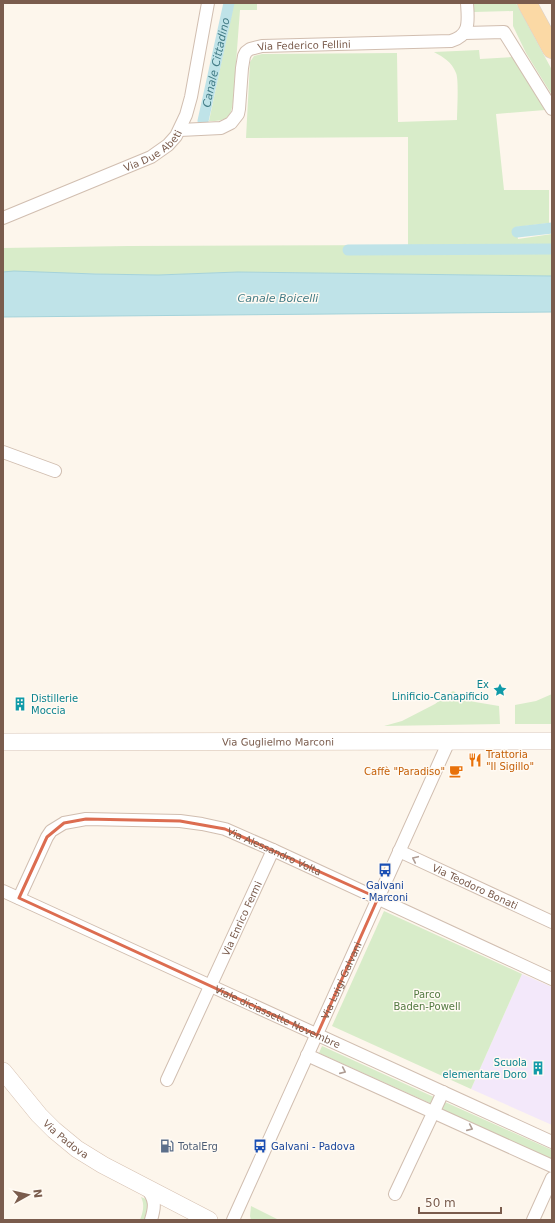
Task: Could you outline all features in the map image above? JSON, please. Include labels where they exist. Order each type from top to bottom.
[{"type":"main road","points":[[527,3],[552,49]]},
{"type":"main road","name":"Via Guglielmo Marconi","points":[[3,742],[552,741]]},
{"type":"main road","name":"Via Padova","points":[[3,1071],[39,1115],[77,1149],[103,1165],[209,1220]]},
{"type":"street","name":"Via Due Abeti","points":[[3,218],[151,157],[168,145],[180,130],[192,97],[208,3]]},
{"type":"street","points":[[464,32],[467,28],[468,19],[467,3]]},
{"type":"street","name":"Via Federico Fellini","points":[[180,130],[220,128],[235,119],[239,109],[244,56],[246,52],[255,47],[445,42],[457,39],[464,32],[504,32],[552,109]]},
{"type":"street","points":[[3,452],[55,471]]},
{"type":"street","name":"Via Luigi Galvani","points":[[233,1220],[449,741]]},
{"type":"street","name":"Via Alessandro Volta","points":[[19,898],[47,837],[51,832],[64,823],[86,819],[180,821],[202,824],[225,829],[273,850],[552,979]]},
{"type":"street","name":"Via Enrico Fermi","points":[[167,1080],[273,850]]},
{"type":"street","name":"Via Teodoro Bonati","points":[[399,851],[552,922]]},
{"type":"street","name":"Viale diciassette Novembre","points":[[3,890],[552,1142]]},
{"type":"street","points":[[307,1055],[552,1166]]},
{"type":"street","points":[[395,1194],[444,1092]]},
{"type":"street","points":[[533,1220],[552,1178]]},
{"type":"street","points":[[146,1187],[152,1194],[154,1201],[154,1210],[151,1220]]},
{"type":"highlighted area","points":[[86,819],[180,821],[225,829],[378,898],[317,1035],[19,898],[47,837],[64,823]]},
{"type":"shaded area","points":[[522,974],[552,987],[552,1125],[471,1089]]},
{"type":"green space","points":[[234,3],[257,3],[257,10],[240,10],[231,112],[226,118],[209,121]]},
{"type":"green space","points":[[474,3],[516,3],[552,70],[552,95],[526,53],[513,26],[513,11],[474,12]]},
{"type":"green space","points":[[479,50],[480,59],[512,57],[545,110],[496,114],[504,190],[549,190],[549,223],[516,227],[518,239],[552,234],[552,276],[238,272],[158,275],[3,272],[3,248],[408,245],[408,137],[246,138],[250,62],[254,56],[262,54],[397,53],[398,122],[457,120],[458,88],[456,73],[450,63],[434,52]]},
{"type":"green space","points":[[453,691],[475,702],[499,706],[500,724],[384,726],[402,721],[435,704]]},
{"type":"green space","points":[[552,694],[552,724],[515,724],[515,705],[536,701]]},
{"type":"green space","name":"Parco Baden-Powell","points":[[384,911],[522,974],[471,1089],[332,1026]]},
{"type":"green space","points":[[322,1046],[436,1098],[432,1104],[319,1053]]},
{"type":"green space","points":[[445,1102],[552,1150],[552,1160],[441,1110]]},
{"type":"green space","points":[[141,1197],[148,1200],[149,1203],[147,1220],[140,1220],[143,1208]]},
{"type":"green space","points":[[251,1206],[279,1220],[251,1220]]},
{"type":"water","name":"Canale Boicelli","points":[[14,271],[158,275],[238,272],[552,276],[552,312],[3,317],[3,272]]},
{"type":"waterway","name":"Canale Cittadino","points":[[203,121],[229,3]]},
{"type":"waterway","points":[[517,232],[552,228]]},
{"type":"waterway","points":[[348,250],[552,249]]},
{"type":"place","name":"Ex Linificio-Canapificio","points":[[500,690]]},
{"type":"place","name":"Distillerie Moccia","points":[[20,704]]},
{"type":"place","name":"Trattoria \"Il Sigillo\"","points":[[475,760]]},
{"type":"place","name":"Caffè \"Paradiso\"","points":[[456,771]]},
{"type":"place","name":"Galvani - Marconi","points":[[385,870]]},
{"type":"place","name":"Scuola elementare Doro","points":[[538,1068]]},
{"type":"place","name":"TotalErg","points":[[167,1146]]},
{"type":"place","name":"Galvani - Padova","points":[[260,1146]]}]
